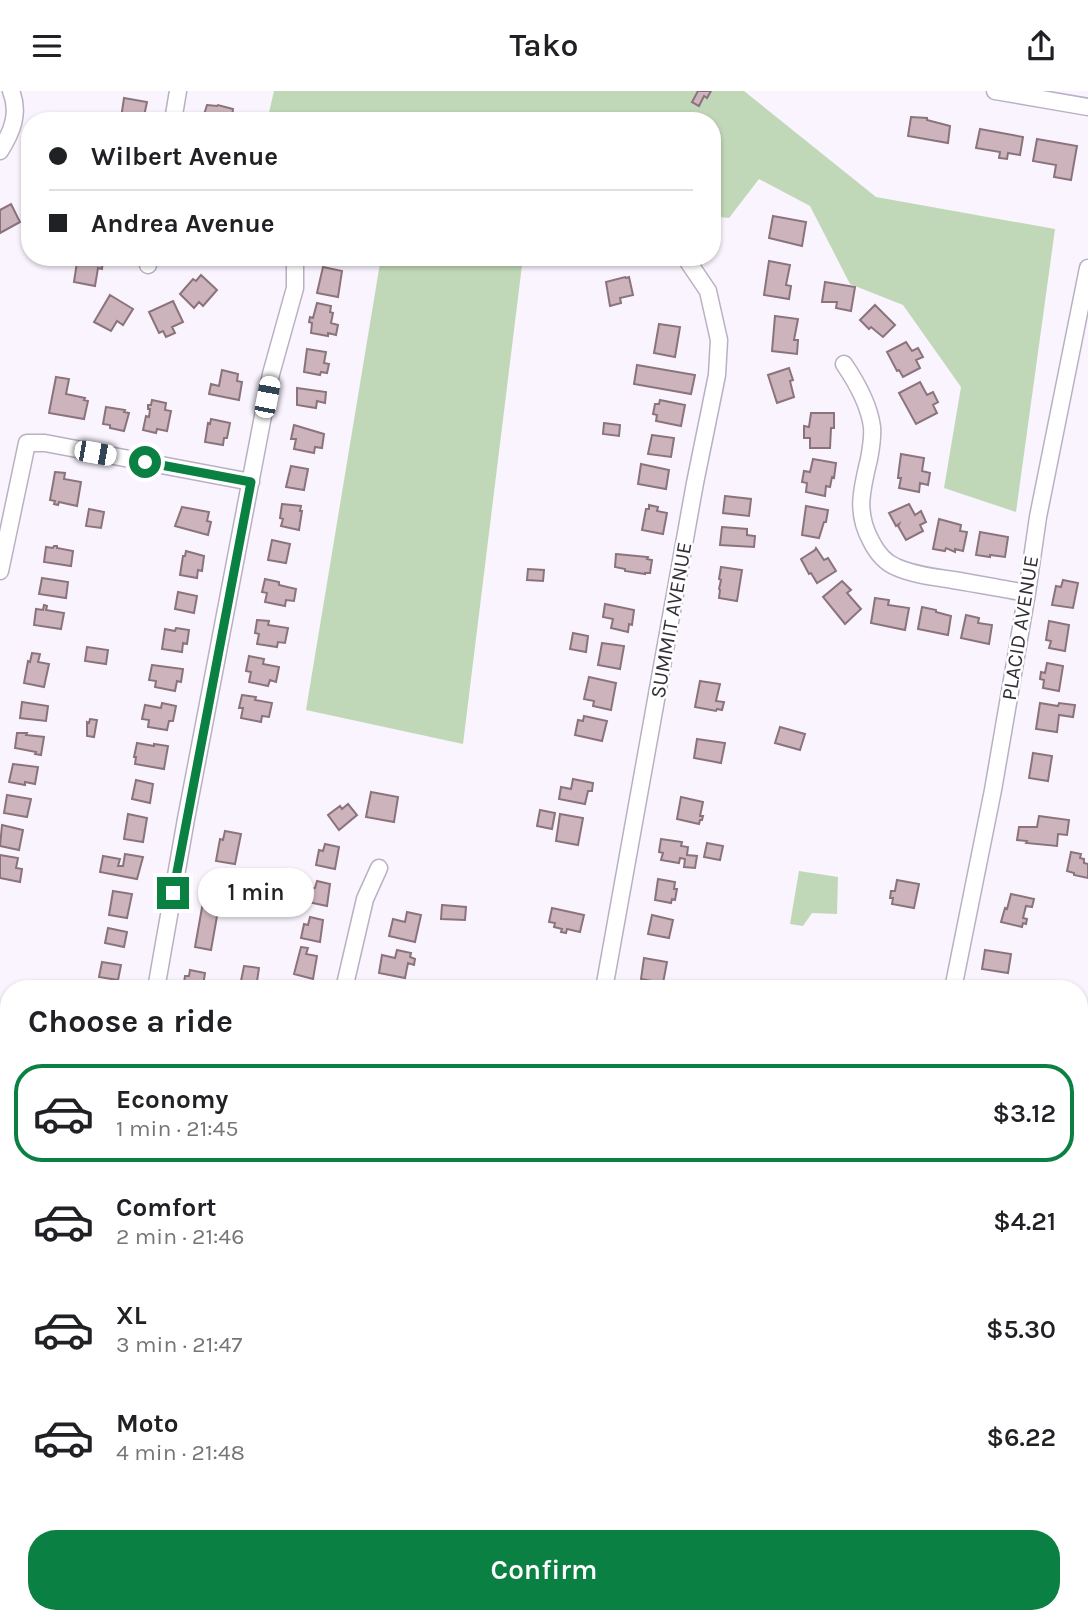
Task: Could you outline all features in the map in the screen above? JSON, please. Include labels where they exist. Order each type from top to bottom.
[{"type":"street","points":[[0,151],[10,136],[14,121],[15,106],[11,91]]},
{"type":"street","points":[[174,112],[178,91]]},
{"type":"street","points":[[995,91],[1088,107]]},
{"type":"street","points":[[158,980],[271,374],[295,288],[295,266]]},
{"type":"street","name":"SUMMIT AVENUE","points":[[606,980],[717,375],[719,340],[708,291],[691,266]]},
{"type":"street","name":"PLACID AVENUE","points":[[955,980],[993,790],[1038,517],[1088,268]]},
{"type":"street","points":[[844,364],[857,382],[872,425],[861,513],[862,525],[877,552],[884,560],[905,571],[1027,593]]},
{"type":"street","points":[[0,571],[27,443],[45,443],[251,482]]},
{"type":"street","points":[[346,980],[365,899],[379,868]]},
{"type":"green space","points":[[274,91],[744,91],[876,197],[1055,229],[1016,512],[944,488],[961,387],[903,305],[850,284],[810,206],[759,179],[729,218],[721,217],[721,112],[269,112]]},
{"type":"green space","points":[[380,266],[522,266],[463,744],[306,710]]},
{"type":"green space","points":[[799,871],[838,877],[837,914],[812,913],[803,926],[790,924]]},
{"type":"building","points":[[698,91],[711,91],[707,98],[704,96],[699,106],[692,102]]},
{"type":"building","points":[[124,98],[147,102],[145,112],[122,112]]},
{"type":"building","points":[[207,105],[233,109],[233,112],[205,112]]},
{"type":"building","points":[[911,117],[927,118],[950,126],[948,143],[908,136]]},
{"type":"building","points":[[980,129],[1023,137],[1020,155],[1008,153],[1007,159],[999,158],[1000,152],[976,148]]},
{"type":"building","points":[[1037,139],[1077,146],[1071,180],[1054,177],[1056,165],[1033,161]]},
{"type":"building","points":[[11,204],[20,222],[0,233],[0,210]]},
{"type":"building","points":[[773,216],[806,222],[802,246],[769,238]]},
{"type":"building","points":[[769,261],[790,265],[786,285],[791,286],[789,299],[764,295]]},
{"type":"building","points":[[76,266],[102,266],[102,269],[98,268],[95,286],[74,282]]},
{"type":"building","points":[[323,267],[342,271],[338,297],[317,293]]},
{"type":"building","points":[[201,275],[217,290],[203,306],[199,302],[194,308],[180,294],[193,279],[196,281]]},
{"type":"building","points":[[629,277],[633,295],[620,298],[621,303],[610,306],[606,282]]},
{"type":"building","points":[[825,282],[855,287],[851,311],[836,308],[837,302],[822,302]]},
{"type":"building","points":[[110,295],[133,309],[123,325],[117,321],[111,331],[94,322]]},
{"type":"building","points":[[173,301],[183,322],[172,327],[175,333],[166,337],[163,331],[159,333],[149,312]]},
{"type":"building","points":[[317,303],[331,306],[331,323],[338,325],[336,335],[311,333],[310,317],[313,318]]},
{"type":"building","points":[[875,305],[895,325],[883,337],[860,320]]},
{"type":"building","points":[[775,316],[798,319],[794,340],[798,340],[797,354],[772,351]]},
{"type":"building","points":[[659,324],[680,327],[675,357],[654,353]]},
{"type":"building","points":[[906,342],[912,351],[918,348],[923,357],[916,360],[920,368],[903,377],[887,352]]},
{"type":"building","points":[[307,349],[326,352],[324,363],[329,364],[327,373],[321,372],[320,375],[304,372]]},
{"type":"building","points":[[637,365],[695,375],[691,394],[634,384]]},
{"type":"building","points":[[789,368],[794,397],[777,403],[768,375]]},
{"type":"building","points":[[222,370],[238,374],[237,381],[242,382],[239,400],[209,394],[211,384],[219,386]]},
{"type":"building","points":[[56,377],[69,379],[66,394],[88,401],[84,419],[49,413]]},
{"type":"building","points":[[920,382],[927,395],[933,392],[938,402],[933,405],[937,413],[916,424],[899,393]]},
{"type":"building","points":[[297,388],[326,392],[325,403],[317,401],[316,408],[297,405]]},
{"type":"building","points":[[152,400],[166,403],[165,410],[171,411],[167,431],[157,429],[156,433],[143,430],[146,416],[149,417],[148,405],[151,405]]},
{"type":"building","points":[[660,400],[685,405],[681,426],[656,421],[657,415],[653,414],[655,404],[659,404]]},
{"type":"building","points":[[106,407],[129,413],[124,431],[103,424]]},
{"type":"building","points":[[811,413],[834,413],[830,448],[810,448],[810,438],[804,438],[804,426],[809,427]]},
{"type":"building","points":[[211,419],[230,423],[223,445],[205,442]]},
{"type":"building","points":[[604,423],[620,425],[619,436],[603,434]]},
{"type":"building","points":[[294,425],[324,434],[322,448],[315,447],[314,453],[294,449],[296,439],[291,439]]},
{"type":"building","points":[[652,435],[674,438],[671,457],[648,454]]},
{"type":"building","points":[[901,454],[924,458],[922,471],[930,473],[928,485],[920,483],[919,492],[899,488]]},
{"type":"building","points":[[813,459],[836,463],[834,478],[832,477],[830,487],[826,486],[825,496],[806,492],[807,483],[802,482],[804,471],[810,472]]},
{"type":"building","points":[[641,464],[669,470],[666,489],[638,484]]},
{"type":"building","points":[[291,466],[308,469],[304,490],[286,487]]},
{"type":"building","points":[[55,472],[65,473],[64,479],[81,482],[77,506],[59,502],[58,505],[50,500]]},
{"type":"building","points":[[725,496],[751,499],[749,516],[723,513]]},
{"type":"building","points":[[282,504],[301,506],[299,530],[281,526]]},
{"type":"building","points":[[909,504],[915,515],[921,511],[926,522],[920,525],[923,531],[906,540],[899,524],[896,526],[889,513]]},
{"type":"building","points":[[649,505],[658,507],[657,511],[667,513],[663,534],[642,530]]},
{"type":"building","points":[[806,506],[828,510],[819,538],[802,535]]},
{"type":"building","points":[[182,507],[209,512],[207,521],[211,522],[208,535],[175,526]]},
{"type":"building","points":[[89,509],[104,512],[101,528],[86,526]]},
{"type":"building","points":[[939,519],[961,525],[960,531],[967,532],[963,551],[933,549]]},
{"type":"building","points":[[722,527],[747,529],[747,535],[755,536],[754,547],[720,545]]},
{"type":"building","points":[[980,532],[1008,537],[1005,557],[976,555]]},
{"type":"building","points":[[272,540],[290,544],[286,563],[268,560]]},
{"type":"building","points":[[54,546],[73,551],[71,566],[44,562],[46,547]]},
{"type":"building","points":[[816,548],[824,560],[828,558],[836,571],[817,583],[801,559]]},
{"type":"building","points":[[186,551],[204,556],[202,571],[198,570],[197,578],[180,575]]},
{"type":"building","points":[[616,554],[648,557],[647,559],[652,560],[650,573],[625,571],[615,567]]},
{"type":"building","points":[[721,567],[742,570],[737,601],[719,598]]},
{"type":"building","points":[[528,569],[544,570],[543,581],[527,580]]},
{"type":"building","points":[[42,578],[68,582],[66,598],[39,594]]},
{"type":"building","points":[[265,579],[296,589],[294,601],[286,600],[285,606],[265,602],[267,593],[262,592]]},
{"type":"building","points":[[1063,580],[1078,583],[1073,608],[1052,605],[1056,586],[1061,587]]},
{"type":"building","points":[[842,581],[851,590],[847,593],[861,609],[845,624],[823,597]]},
{"type":"building","points":[[178,592],[197,596],[194,613],[175,609]]},
{"type":"building","points":[[875,598],[889,600],[888,605],[909,608],[905,630],[871,623]]},
{"type":"building","points":[[605,604],[634,610],[628,632],[611,628],[613,619],[603,617]]},
{"type":"building","points":[[44,605],[47,606],[46,610],[64,613],[61,629],[34,625],[36,609],[43,610]]},
{"type":"building","points":[[922,607],[951,616],[948,635],[918,629]]},
{"type":"building","points":[[966,615],[979,618],[978,623],[992,625],[989,644],[961,638]]},
{"type":"building","points":[[257,620],[288,628],[285,643],[278,642],[277,647],[257,644]]},
{"type":"building","points":[[1049,621],[1069,625],[1065,651],[1049,648],[1051,641],[1046,640]]},
{"type":"building","points":[[176,628],[189,630],[187,644],[183,643],[182,652],[162,649],[165,629],[175,631]]},
{"type":"building","points":[[573,633],[588,636],[586,652],[570,649]]},
{"type":"building","points":[[602,643],[624,646],[620,669],[598,665]]},
{"type":"building","points":[[87,647],[108,650],[106,664],[85,661]]},
{"type":"building","points":[[32,653],[40,654],[38,662],[49,664],[44,687],[24,683]]},
{"type":"building","points":[[249,656],[264,659],[263,664],[279,667],[276,682],[270,680],[268,686],[249,682],[251,672],[246,671]]},
{"type":"building","points":[[1047,663],[1063,666],[1059,691],[1043,688],[1041,672],[1045,673]]},
{"type":"building","points":[[152,665],[183,669],[181,682],[177,681],[175,691],[155,687],[156,681],[149,680]]},
{"type":"building","points":[[589,677],[616,683],[611,710],[593,706],[594,701],[584,699]]},
{"type":"building","points":[[700,681],[720,684],[716,701],[724,702],[722,710],[695,707]]},
{"type":"building","points":[[242,695],[272,703],[269,717],[262,716],[261,722],[241,718],[243,708],[239,708]]},
{"type":"building","points":[[22,702],[48,706],[46,721],[20,718]]},
{"type":"building","points":[[162,703],[176,706],[173,721],[169,721],[167,730],[148,727],[149,720],[142,719],[145,705],[161,708]]},
{"type":"building","points":[[1040,703],[1075,705],[1073,717],[1059,715],[1057,732],[1036,729]]},
{"type":"building","points":[[584,716],[607,721],[602,741],[575,735],[578,720],[583,721]]},
{"type":"building","points":[[90,719],[97,720],[94,737],[87,736],[87,722],[89,723]]},
{"type":"building","points":[[780,727],[805,734],[800,750],[775,743]]},
{"type":"building","points":[[17,733],[44,737],[41,755],[15,748]]},
{"type":"building","points":[[697,739],[725,743],[721,763],[694,758]]},
{"type":"building","points":[[137,743],[168,746],[164,769],[135,764]]},
{"type":"building","points":[[1033,753],[1052,756],[1048,781],[1029,778]]},
{"type":"building","points":[[13,764],[38,767],[35,784],[9,782]]},
{"type":"building","points":[[573,779],[593,783],[585,804],[559,799],[561,787],[571,789]]},
{"type":"building","points":[[136,780],[153,784],[150,803],[132,799]]},
{"type":"building","points":[[371,792],[398,797],[394,822],[366,817]]},
{"type":"building","points":[[7,795],[31,799],[27,817],[4,813]]},
{"type":"building","points":[[681,797],[703,802],[700,816],[703,816],[699,824],[677,819]]},
{"type":"building","points":[[348,804],[357,815],[339,830],[328,815],[340,806],[342,809]]},
{"type":"building","points":[[540,810],[555,813],[552,829],[537,826]]},
{"type":"building","points":[[128,814],[147,818],[143,842],[124,839]]},
{"type":"building","points":[[560,814],[583,818],[578,845],[556,841]]},
{"type":"building","points":[[1039,816],[1069,820],[1067,835],[1058,834],[1057,846],[1017,840],[1019,827],[1037,827]]},
{"type":"building","points":[[2,825],[23,830],[19,850],[0,846]]},
{"type":"building","points":[[225,831],[241,834],[235,864],[216,861],[220,839],[223,840]]},
{"type":"building","points":[[661,839],[682,842],[681,846],[688,847],[687,855],[697,856],[695,868],[684,867],[685,859],[680,858],[679,863],[661,860]]},
{"type":"building","points":[[707,843],[723,846],[720,860],[704,857]]},
{"type":"building","points":[[325,844],[339,847],[335,869],[316,865],[319,850],[323,851]]},
{"type":"building","points":[[1071,852],[1081,854],[1080,858],[1088,864],[1088,878],[1067,871]]},
{"type":"building","points":[[125,854],[143,857],[137,879],[100,872],[103,856],[120,859],[118,866],[123,866]]},
{"type":"building","points":[[0,855],[18,858],[16,868],[22,869],[20,882],[0,878]]},
{"type":"building","points":[[658,879],[675,882],[675,900],[672,899],[671,903],[655,900]]},
{"type":"building","points":[[897,880],[919,884],[914,908],[892,904],[891,891],[895,891]]},
{"type":"building","points":[[317,881],[330,884],[327,906],[308,902],[311,888],[315,888]]},
{"type":"building","points":[[113,891],[132,894],[127,918],[109,915]]},
{"type":"building","points":[[1011,894],[1034,899],[1032,907],[1026,906],[1023,918],[1027,919],[1022,927],[1001,922]]},
{"type":"building","points":[[203,902],[219,905],[211,950],[195,947]]},
{"type":"building","points":[[442,905],[466,907],[465,920],[441,919]]},
{"type":"building","points":[[552,908],[584,915],[580,932],[567,929],[566,933],[554,927],[555,923],[549,922]]},
{"type":"building","points":[[407,912],[421,915],[415,942],[389,936],[393,919],[405,922]]},
{"type":"building","points":[[652,915],[673,920],[669,938],[648,934]]},
{"type":"building","points":[[310,917],[323,920],[320,942],[301,938],[304,924],[308,925]]},
{"type":"building","points":[[108,928],[127,932],[124,947],[105,943]]},
{"type":"building","points":[[301,947],[308,948],[306,954],[317,956],[313,979],[294,974]]},
{"type":"building","points":[[397,950],[411,953],[410,957],[415,959],[414,965],[408,963],[405,978],[379,973],[382,955],[395,958]]},
{"type":"building","points":[[985,950],[1011,954],[1008,973],[982,969]]},
{"type":"building","points":[[644,958],[667,962],[664,980],[641,979]]},
{"type":"building","points":[[102,962],[121,965],[118,980],[99,977]]},
{"type":"building","points":[[244,966],[259,968],[257,980],[241,980]]},
{"type":"building","points":[[190,970],[205,973],[204,980],[184,980],[185,976],[189,976]]},
{"type":"route","points":[[145,462],[251,482],[173,893]]}]
